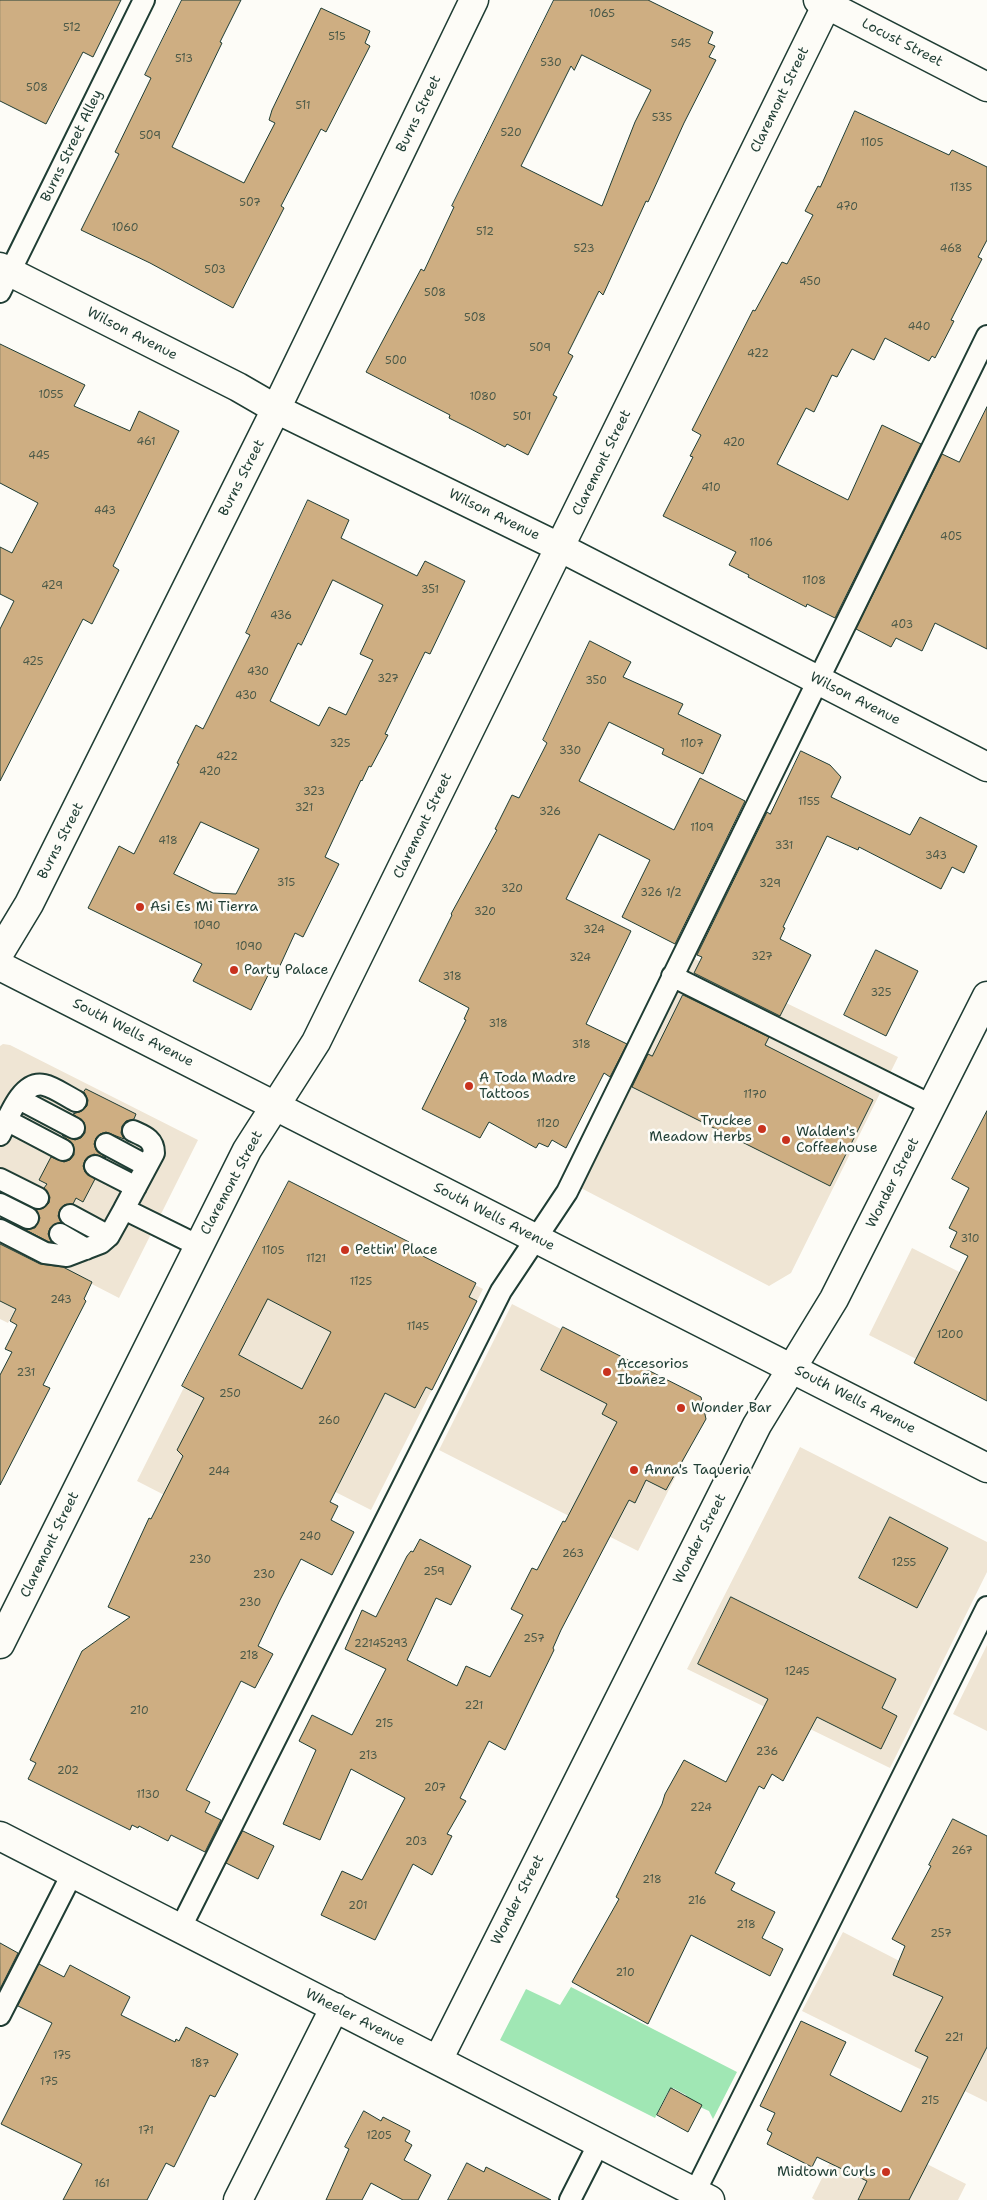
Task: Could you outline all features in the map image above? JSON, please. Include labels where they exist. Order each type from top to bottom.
[{"type":"street","name":"Burns Street","points":[[0,952],[29,904],[276,409],[474,0]]},
{"type":"street","name":"Locust Street","points":[[824,2],[987,87]]},
{"type":"street","name":"Claremont Street","points":[[0,1644],[247,1150],[316,1042],[561,548],[824,2]]},
{"type":"street","name":"Wilson Avenue","points":[[3,277],[231,383],[276,409],[561,548],[987,767]]},
{"type":"street","name":"South Wells Avenue","points":[[0,966],[987,1468]]},
{"type":"street","name":"Wonder Street","points":[[438,2060],[756,1427],[834,1299],[987,996]]},
{"type":"street","name":"Wheeler Avenue","points":[[0,1836],[703,2196]]},
{"type":"street","points":[[238,2200],[335,2007]]},
{"type":"lane","name":"Burns Street Alley","points":[[3,277],[144,0]]},
{"type":"lane","points":[[180,1929],[501,1291],[567,1192],[987,336]]},
{"type":"lane","points":[[672,976],[933,1106]]},
{"type":"lane","points":[[63,1150],[4,1128],[22,1092],[32,1085],[44,1085],[76,1101]]},
{"type":"lane","points":[[19,1099],[74,1128]]},
{"type":"lane","points":[[0,1230],[45,1254],[54,1256],[67,1256],[101,1243],[109,1236],[154,1153],[154,1145],[148,1138],[133,1131]]},
{"type":"lane","points":[[106,1144],[147,1166]]},
{"type":"lane","points":[[95,1166],[136,1187]]},
{"type":"lane","points":[[0,1179],[38,1198]]},
{"type":"lane","points":[[0,1204],[28,1218]]},
{"type":"lane","points":[[124,1209],[199,1246]]},
{"type":"lane","points":[[70,1215],[109,1236]]},
{"type":"lane","points":[[60,1234],[86,1249]]},
{"type":"lane","points":[[703,2196],[987,1607]]},
{"type":"lane","points":[[0,2015],[72,1874]]},
{"type":"lane","points":[[570,2200],[599,2142]]},
{"type":"shaded area","points":[[693,958],[898,1057],[791,1273],[769,1286],[579,1187]]},
{"type":"shaded area","points":[[3,1044],[10,1045],[198,1140],[119,1298],[55,1265],[43,1261],[18,1310],[15,1309],[8,1323],[0,1319],[0,1046]]},
{"type":"shaded area","points":[[284,1188],[483,1289],[371,1510],[290,1469],[254,1541],[137,1481]]},
{"type":"shaded area","points":[[912,1248],[987,1286],[987,1395],[869,1335]]},
{"type":"shaded area","points":[[512,1304],[711,1406],[638,1551],[439,1450]]},
{"type":"shaded area","points":[[800,1447],[987,1542],[987,1572],[890,1768],[687,1669]]},
{"type":"shaded area","points":[[987,1645],[987,1731],[953,1714]]},
{"type":"shaded area","points":[[843,1932],[987,2006],[987,2102],[802,2011]]},
{"type":"shaded area","points":[[849,2124],[966,2184],[958,2200],[815,2200],[812,2198]]},
{"type":"green space","points":[[571,1987],[737,2072],[713,2119],[709,2111],[684,2100],[686,2095],[673,2088],[670,2093],[668,2092],[655,2118],[500,2040],[526,1989],[560,2005]]},
{"type":"building","points":[[0,0],[121,0],[93,57],[83,52],[46,124],[0,101]]},
{"type":"building","points":[[182,0],[241,0],[172,147],[244,183],[275,123],[269,120],[272,110],[321,8],[370,31],[365,43],[370,46],[326,132],[321,129],[281,206],[284,208],[233,308],[150,263],[81,230],[119,154],[115,152],[151,78],[145,75]]},
{"type":"building","points":[[554,0],[648,0],[713,32],[708,43],[715,46],[709,57],[716,60],[684,123],[648,202],[646,201],[603,295],[599,291],[568,353],[573,356],[553,395],[557,397],[528,455],[507,444],[505,447],[449,418],[450,415],[366,372],[421,269],[424,271],[454,207],[452,206]],"holes":[[[582,55],[651,90],[635,122],[602,206],[521,166],[571,66],[574,70]]]},
{"type":"building","points":[[855,111],[949,155],[952,150],[987,167],[987,240],[978,257],[982,259],[951,320],[954,321],[935,358],[932,356],[929,361],[885,338],[874,360],[852,349],[837,377],[832,375],[814,412],[806,408],[777,464],[848,500],[882,425],[921,444],[835,618],[807,604],[806,607],[748,577],[749,575],[729,565],[736,552],[663,516],[693,457],[690,456],[701,435],[692,430],[753,310],[755,311],[782,262],[787,264],[813,215],[805,211],[818,186],[820,187]]},
{"type":"building","points":[[0,344],[85,385],[74,406],[130,431],[139,411],[179,431],[113,566],[119,570],[92,624],[83,619],[0,781],[0,629],[14,601],[0,594],[0,547],[12,553],[38,503],[0,483]]},
{"type":"building","points":[[987,407],[987,649],[935,623],[922,651],[896,638],[891,647],[856,629],[942,454],[959,462]]},
{"type":"building","points":[[308,500],[349,520],[341,538],[417,576],[425,561],[465,581],[430,654],[425,652],[385,734],[388,735],[371,767],[369,766],[361,780],[325,857],[339,864],[303,937],[295,933],[278,970],[272,967],[251,1010],[193,981],[202,964],[88,908],[119,846],[134,854],[179,764],[177,763],[196,725],[203,729],[250,635],[246,633]],"holes":[[[333,580],[383,605],[360,654],[373,660],[346,715],[329,707],[319,726],[270,701],[298,643],[301,645]],[[201,822],[259,849],[236,894],[213,893],[174,874]]]},
{"type":"building","points":[[590,641],[631,662],[623,677],[683,704],[678,714],[721,735],[703,774],[662,754],[664,749],[609,722],[579,781],[674,830],[700,778],[745,801],[675,944],[622,917],[650,860],[599,834],[566,899],[631,931],[586,1024],[627,1044],[610,1077],[604,1073],[566,1148],[552,1140],[548,1147],[539,1143],[536,1148],[489,1122],[480,1138],[422,1109],[466,1020],[464,1019],[469,1008],[419,981],[451,914],[497,830],[495,829],[512,795],[519,798],[547,743],[543,740]]},
{"type":"building","points":[[801,751],[830,765],[841,777],[831,797],[910,835],[920,817],[977,846],[964,873],[952,867],[941,889],[859,847],[858,850],[827,836],[783,927],[785,928],[780,939],[811,955],[780,1016],[694,973],[702,957],[697,955],[767,812],[770,814]]},
{"type":"building","points":[[876,950],[918,971],[886,1036],[844,1015]]},
{"type":"building","points":[[683,995],[769,1037],[765,1045],[873,1100],[830,1186],[632,1087],[648,1054],[652,1056]]},
{"type":"building","points":[[86,1089],[136,1114],[134,1119],[126,1121],[122,1126],[121,1133],[124,1139],[106,1132],[96,1138],[94,1144],[96,1150],[106,1158],[94,1154],[85,1160],[83,1166],[85,1172],[95,1179],[83,1202],[76,1198],[73,1204],[64,1205],[60,1209],[58,1216],[61,1222],[50,1228],[48,1234],[52,1242],[49,1242],[24,1229],[35,1228],[40,1218],[36,1209],[44,1208],[49,1203],[50,1197],[44,1188],[47,1184],[39,1180],[51,1157],[64,1162],[70,1160],[74,1155],[73,1144],[62,1135],[75,1140],[81,1138],[85,1133],[84,1122],[73,1114],[82,1111],[87,1106],[88,1100],[84,1092]]},
{"type":"building","points":[[987,1111],[987,1401],[914,1363],[968,1256],[950,1247],[957,1232],[949,1228],[969,1188],[952,1179]]},
{"type":"building","points":[[289,1181],[409,1242],[407,1248],[476,1283],[469,1297],[477,1301],[432,1390],[426,1387],[415,1408],[385,1393],[330,1502],[338,1506],[331,1520],[354,1532],[332,1575],[301,1559],[258,1646],[273,1654],[255,1688],[241,1681],[186,1790],[210,1802],[205,1812],[221,1820],[205,1852],[171,1835],[168,1841],[139,1826],[138,1828],[132,1825],[130,1830],[28,1779],[36,1763],[30,1760],[82,1651],[130,1617],[108,1607],[149,1518],[151,1519],[183,1456],[177,1450],[204,1398],[182,1386]],"holes":[[[268,1299],[331,1332],[302,1389],[239,1355]]]},
{"type":"building","points":[[0,1244],[40,1264],[63,1267],[92,1282],[84,1299],[86,1301],[43,1385],[50,1388],[0,1485],[0,1375],[12,1352],[5,1349],[17,1325],[10,1321],[16,1309],[0,1301]]},
{"type":"building","points":[[563,1327],[701,1397],[706,1419],[666,1490],[646,1480],[635,1503],[629,1500],[561,1630],[553,1648],[554,1650],[505,1750],[489,1741],[460,1798],[466,1801],[447,1834],[452,1836],[432,1875],[413,1864],[375,1940],[321,1915],[342,1871],[362,1880],[405,1798],[351,1769],[320,1840],[283,1824],[316,1750],[299,1741],[312,1715],[352,1735],[386,1669],[345,1649],[362,1610],[376,1617],[407,1556],[411,1551],[413,1552],[420,1539],[471,1566],[451,1605],[436,1598],[407,1660],[457,1686],[466,1666],[490,1677],[523,1615],[511,1609],[532,1568],[537,1570],[563,1521],[565,1522],[617,1422],[602,1414],[607,1404],[541,1370]]},
{"type":"building","points":[[890,1517],[948,1548],[917,1608],[859,1578]]},
{"type":"building","points":[[731,1597],[896,1679],[882,1708],[897,1716],[881,1749],[817,1717],[783,1781],[772,1774],[764,1789],[759,1786],[715,1873],[735,1883],[731,1890],[775,1912],[762,1938],[783,1949],[770,1976],[691,1935],[648,2024],[572,1982],[619,1899],[616,1897],[662,1804],[665,1794],[684,1760],[726,1782],[768,1699],[698,1664]]},
{"type":"building","points":[[953,1819],[987,1836],[987,2047],[909,2200],[858,2200],[867,2181],[817,2157],[812,2167],[767,2144],[772,2133],[767,2130],[775,2113],[760,2106],[801,2021],[846,2042],[830,2075],[901,2112],[928,2057],[915,2051],[943,1997],[893,1975],[905,1946],[892,1939],[931,1866],[929,1865]]},
{"type":"building","points":[[243,1831],[274,1846],[258,1879],[226,1863]]},
{"type":"building","points":[[0,1943],[18,1953],[0,1989]]},
{"type":"building","points":[[39,1964],[64,1977],[70,1965],[130,1997],[121,2015],[175,2042],[176,2039],[179,2041],[186,2027],[238,2054],[215,2097],[210,2095],[174,2167],[166,2163],[147,2200],[63,2200],[82,2164],[1,2124],[52,2023],[18,2006]]},
{"type":"building","points":[[671,2088],[702,2105],[688,2132],[657,2115]]},
{"type":"building","points":[[364,2111],[381,2121],[383,2117],[410,2131],[405,2141],[412,2145],[404,2160],[431,2175],[418,2200],[403,2200],[371,2183],[362,2200],[326,2200],[349,2149],[345,2147]]},
{"type":"building","points":[[467,2163],[484,2172],[486,2167],[551,2200],[448,2200]]},
{"type":"place","name":"Asi Es Mi Tierra","points":[[140,907]]},
{"type":"place","name":"Party Palace","points":[[234,970]]},
{"type":"place","name":"A Toda Madre Tattoos","points":[[469,1086]]},
{"type":"place","name":"Truckee Meadow Herbs","points":[[762,1129]]},
{"type":"place","name":"Walden's Coffeehouse","points":[[786,1140]]},
{"type":"place","name":"Pettin' Place","points":[[345,1250]]},
{"type":"place","name":"Accesorios Ibañez","points":[[607,1372]]},
{"type":"place","name":"Wonder Bar","points":[[681,1408]]},
{"type":"place","name":"Anna's Taqueria","points":[[634,1470]]},
{"type":"place","name":"Midtown Curls","points":[[886,2172]]}]
